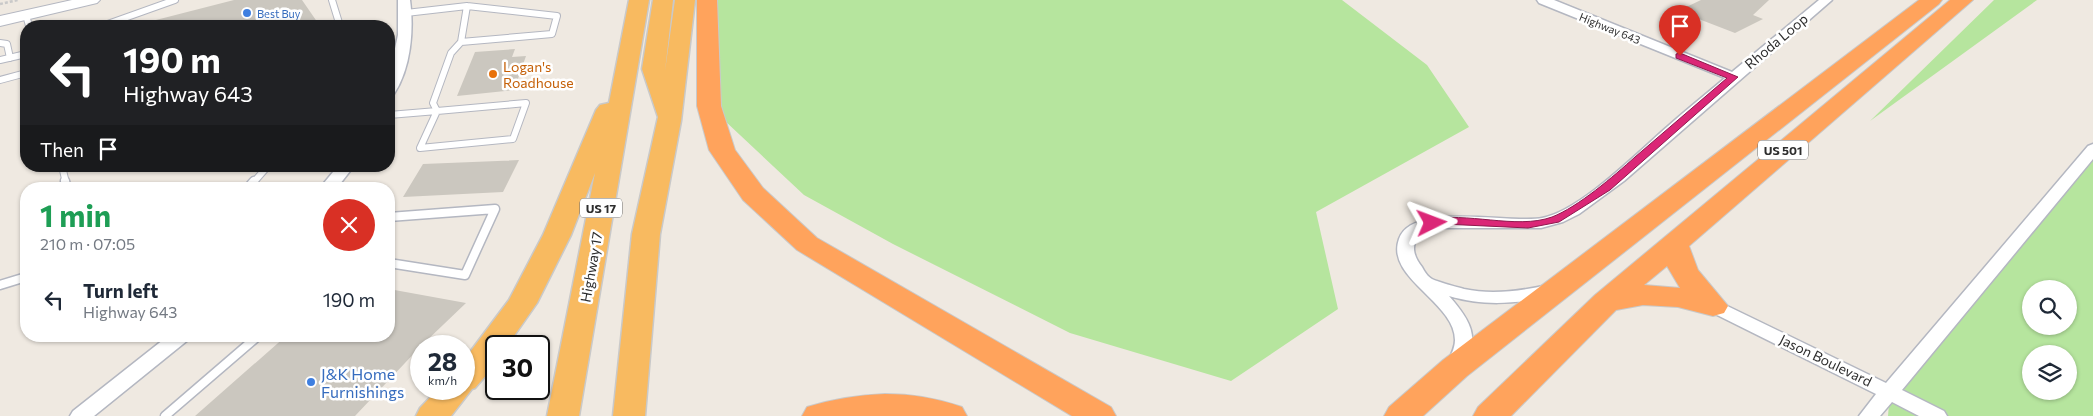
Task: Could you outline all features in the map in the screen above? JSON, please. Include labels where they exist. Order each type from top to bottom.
[{"type":"highway","name":"Highway 17","points":[[563,416],[639,0]]},
{"type":"highway","points":[[664,0],[653,69],[669,121]]},
{"type":"highway","points":[[629,416],[646,234],[669,121],[685,0]]},
{"type":"highway","points":[[707,0],[709,106],[722,150],[753,194],[807,244],[1099,416]]},
{"type":"highway","name":"US 501","points":[[1401,416],[1454,368],[1932,0]]},
{"type":"highway","name":"US 501","points":[[1490,416],[1605,303],[1674,242],[1963,0]]},
{"type":"highway","points":[[475,367],[522,303],[557,235],[628,58]]},
{"type":"highway","points":[[1674,242],[1677,258],[1682,270],[1713,306]]},
{"type":"highway","points":[[1605,303],[1643,295],[1678,297],[1713,306]]},
{"type":"highway","points":[[432,416],[446,400]]},
{"type":"highway","points":[[819,416],[888,405],[940,412],[950,416]]},
{"type":"street","points":[[0,10],[47,0]]},
{"type":"street","name":"Highway 643","points":[[1543,0],[1734,77]]},
{"type":"street","name":"Rhoda Loop","points":[[1421,278],[1409,263],[1404,249],[1409,236],[1421,225],[1443,220],[1502,225],[1555,220],[1606,188],[1826,0]]},
{"type":"street","points":[[31,20],[82,1]]},
{"type":"street","points":[[395,77],[404,45],[405,6]]},
{"type":"street","points":[[0,21],[20,21]]},
{"type":"street","points":[[1869,416],[2093,149]]},
{"type":"street","points":[[333,182],[341,172]]},
{"type":"street","points":[[1421,278],[1451,292],[1472,297],[1514,298],[1555,290]]},
{"type":"street","points":[[1421,278],[1449,306],[1464,336],[1463,350],[1454,368]]},
{"type":"street","name":"Jason Boulevard","points":[[1713,306],[1937,416]]},
{"type":"street","points":[[80,416],[173,342]]},
{"type":"lane","points":[[119,20],[175,0]]},
{"type":"lane","points":[[332,0],[338,20]]},
{"type":"lane","points":[[405,6],[468,6],[557,16],[552,34],[461,42]]},
{"type":"lane","points":[[437,111],[433,103],[451,53],[461,42],[468,6]]},
{"type":"lane","points":[[0,43],[7,44],[10,58]]},
{"type":"lane","points":[[0,60],[20,56]]},
{"type":"lane","points":[[0,80],[20,75]]},
{"type":"lane","points":[[395,114],[526,103],[513,139],[420,148],[437,111]]},
{"type":"lane","points":[[253,182],[263,172]]},
{"type":"lane","points":[[395,217],[495,209],[465,275],[395,264]]},
{"type":"lane","points":[[0,285],[20,278]]},
{"type":"lane","points":[[165,416],[251,342]]},
{"type":"path","points":[[0,4],[18,0]]},
{"type":"green space","points":[[707,0],[1342,0],[1427,65],[1469,127],[1316,212],[1338,309],[1231,381],[1070,333],[893,244],[804,195],[709,106]]},
{"type":"green space","points":[[1994,0],[2037,0],[1870,121]]},
{"type":"green space","points":[[2093,149],[2093,416],[1888,416],[1890,392]]},
{"type":"building","name":"Best Buy","points":[[234,0],[302,0],[316,20],[156,20]]},
{"type":"building","points":[[1701,0],[1769,0],[1753,15],[1763,19],[1735,33],[1678,11]]},
{"type":"building","name":"Logan's Roadhouse","points":[[515,49],[512,57],[526,56],[514,90],[457,96],[475,52]]},
{"type":"building","points":[[519,160],[503,192],[403,197],[423,164]]},
{"type":"building","name":"J&K Home Furnishings","points":[[395,290],[466,303],[433,335],[410,335],[410,358],[355,416],[195,416],[279,342],[395,342]]},
{"type":"place","name":"Best Buy","points":[[247,13]]},
{"type":"place","name":"Logan's Roadhouse","points":[[493,74]]},
{"type":"place","name":"J&K Home Furnishings","points":[[311,382]]},
{"type":"route","points":[[1432,223],[1443,220],[1502,225],[1528,224],[1555,220],[1578,207],[1606,188],[1734,77],[1680,56]]}]
